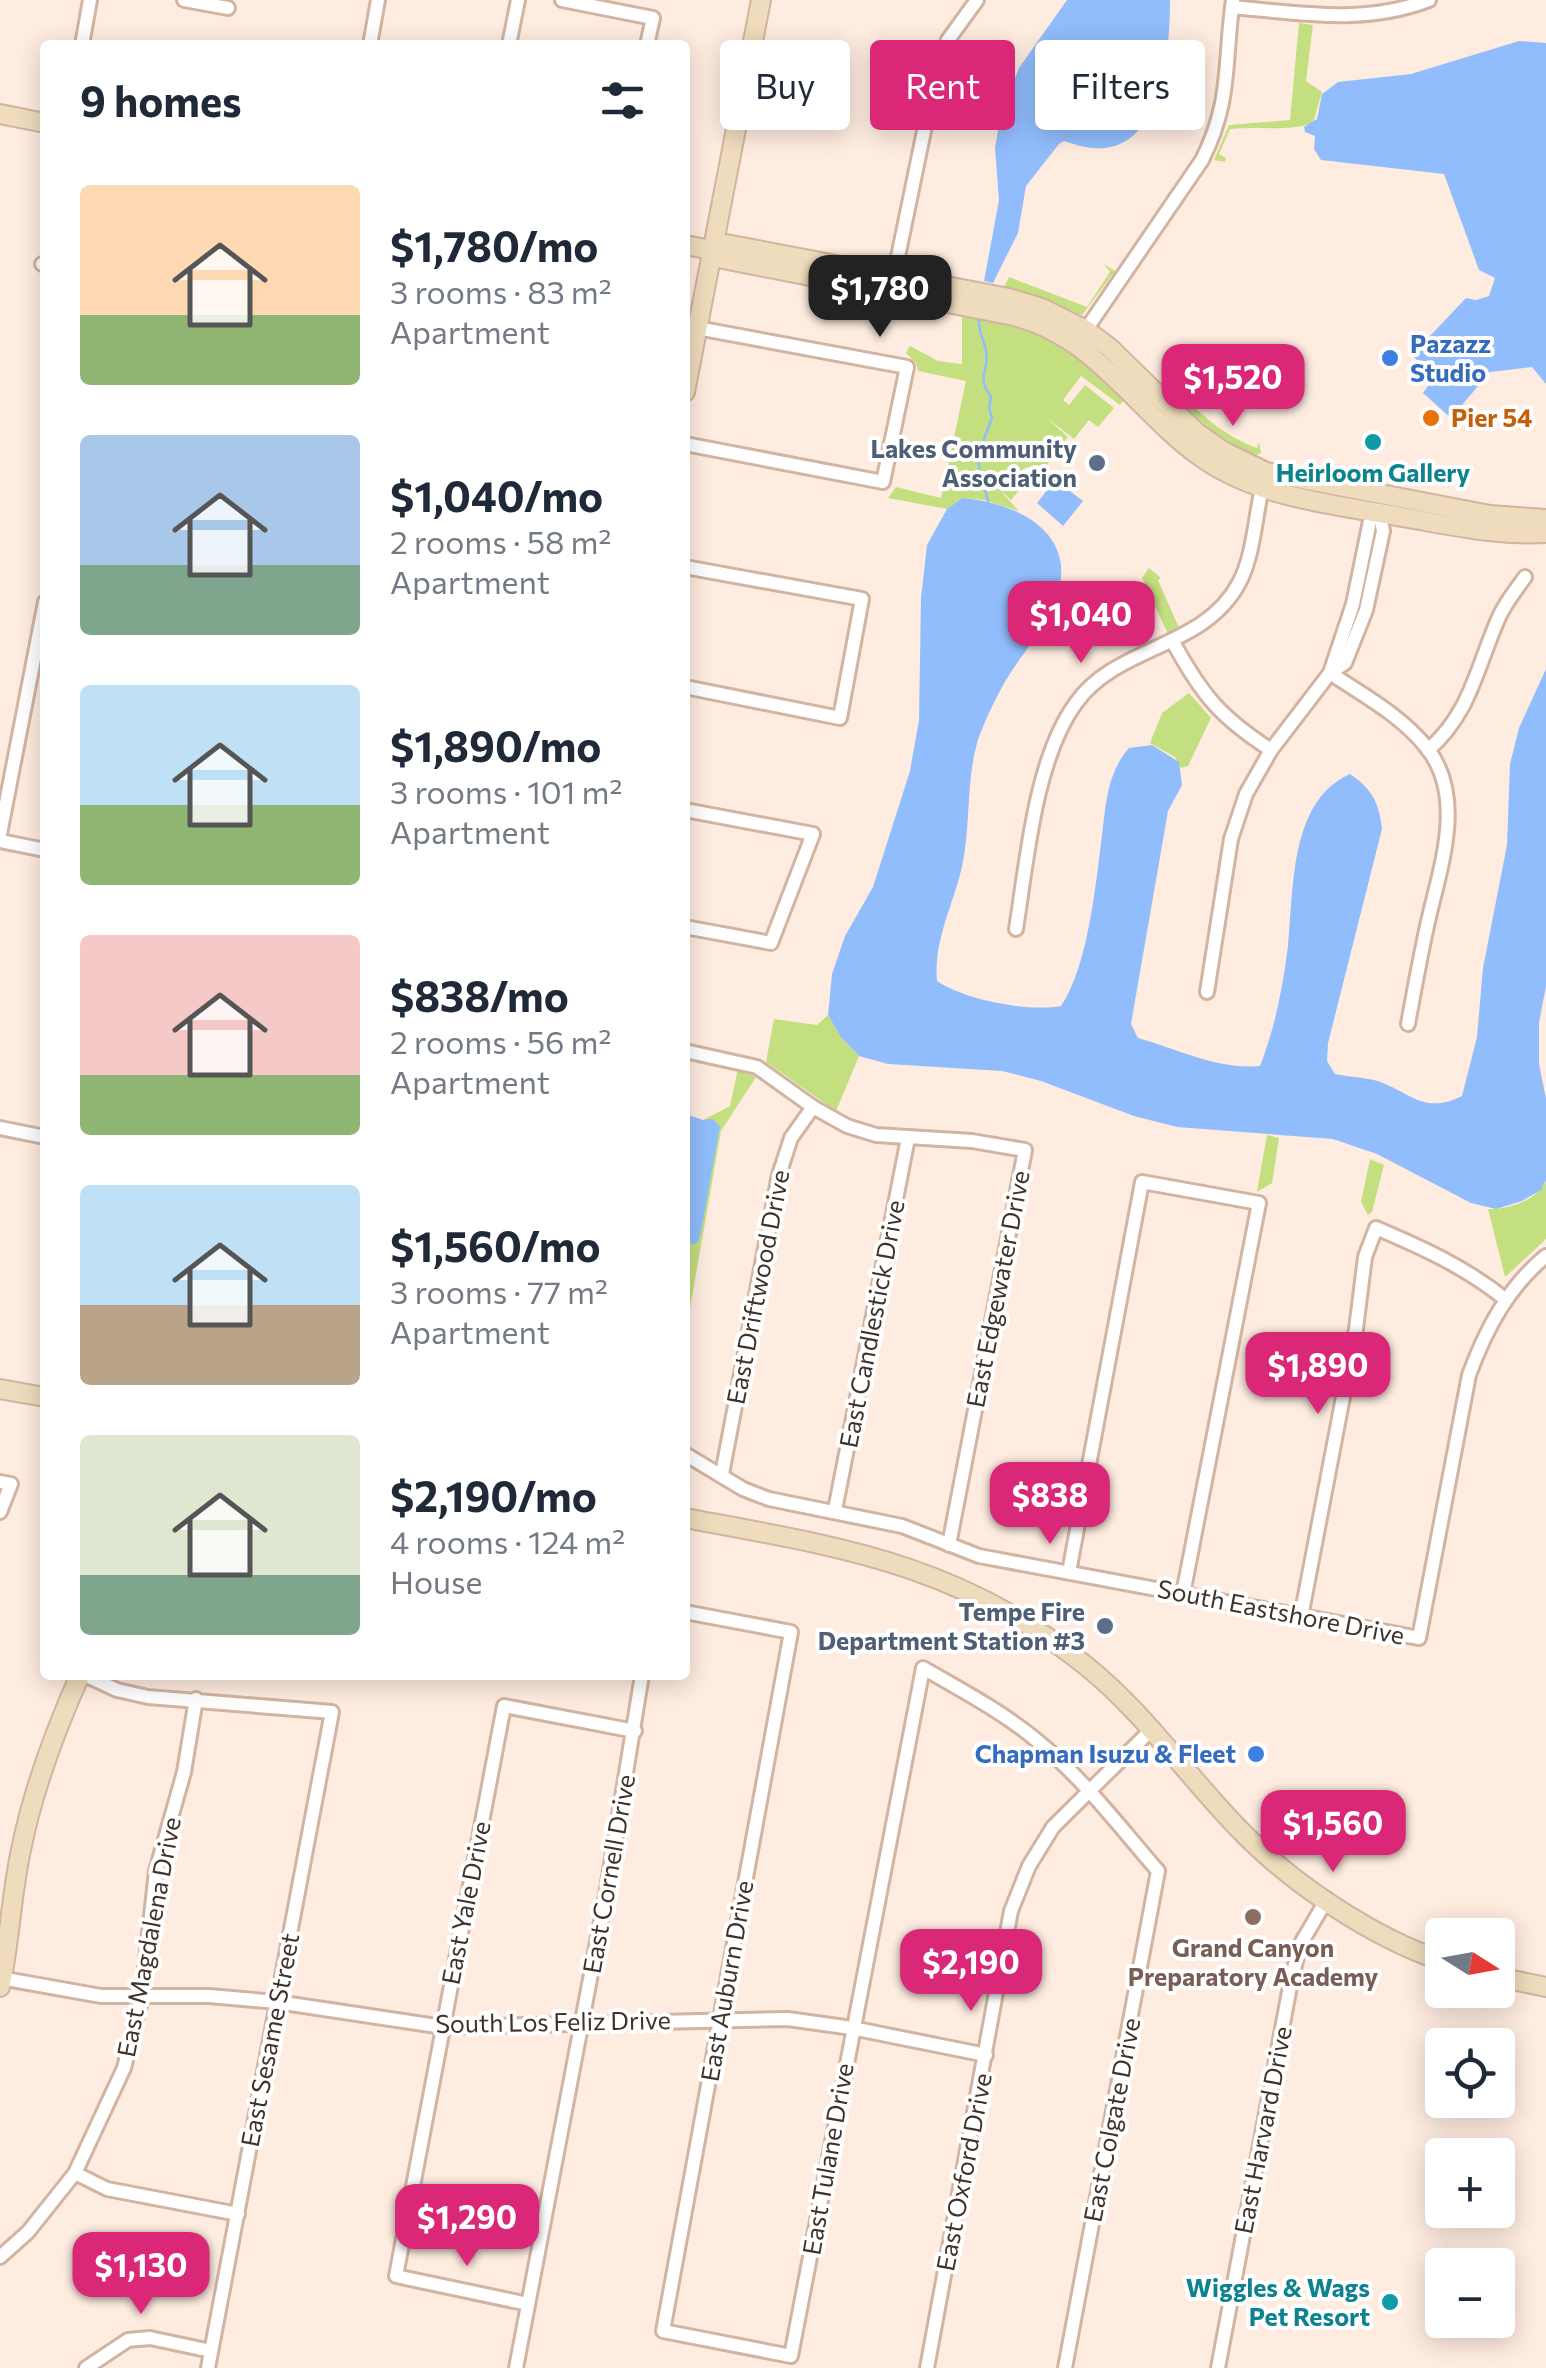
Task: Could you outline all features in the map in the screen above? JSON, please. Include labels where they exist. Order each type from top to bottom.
[{"type":"street","points":[[83,40],[90,0]]},
{"type":"street","points":[[184,0],[228,8]]},
{"type":"street","points":[[371,40],[378,0]]},
{"type":"street","points":[[510,40],[518,0]]},
{"type":"street","points":[[562,0],[652,18],[649,40]]},
{"type":"street","points":[[690,365],[761,0]]},
{"type":"street","points":[[893,284],[937,68],[948,40],[977,0]]},
{"type":"street","points":[[1081,338],[1215,135],[1228,80],[1233,3],[1331,17],[1362,16],[1429,0]]},
{"type":"street","points":[[0,114],[40,121]]},
{"type":"street","points":[[690,246],[712,250],[726,244],[893,284],[1029,303],[1081,338],[1110,348],[1143,392],[1264,480],[1485,532],[1546,533]]},
{"type":"street","points":[[690,445],[883,482],[907,366],[697,328]]},
{"type":"street","points":[[1016,929],[1043,778],[1055,736],[1077,700],[1098,679],[1196,630],[1222,606],[1240,582],[1264,480]]},
{"type":"street","points":[[1379,504],[1546,520]]},
{"type":"street","points":[[1206,992],[1231,839],[1246,794],[1271,750],[1330,673],[1344,663],[1366,610],[1383,530],[1379,504]]},
{"type":"street","points":[[690,568],[862,599],[840,718],[690,687]]},
{"type":"street","points":[[1428,750],[1450,731],[1465,705],[1500,614],[1525,576]]},
{"type":"street","points":[[0,834],[40,628]]},
{"type":"street","points":[[1173,642],[1212,705],[1271,750]]},
{"type":"street","points":[[1330,673],[1404,724],[1428,750],[1439,772],[1447,808],[1446,848],[1408,1024]]},
{"type":"street","points":[[690,811],[813,834],[771,943],[690,928]]},
{"type":"street","points":[[0,841],[40,849]]},
{"type":"street","points":[[690,1051],[757,1067],[813,1107],[862,1131],[908,1138]]},
{"type":"street","name":"East Driftwood Drive","points":[[722,1474],[778,1174],[791,1138],[813,1107]]},
{"type":"street","points":[[0,1128],[40,1135]]},
{"type":"street","name":"East Edgewater Drive","points":[[908,1138],[1025,1150],[950,1545]]},
{"type":"street","name":"East Candlestick Drive","points":[[836,1510],[908,1138]]},
{"type":"street","points":[[1069,1572],[1142,1182],[1258,1204],[1182,1594]]},
{"type":"street","points":[[1302,1618],[1356,1328],[1365,1257],[1376,1228],[1440,1255],[1506,1300],[1529,1270],[1546,1256]]},
{"type":"street","name":"South Eastshore Drive","points":[[690,1457],[743,1489],[768,1499],[902,1526],[979,1556],[1420,1638],[1469,1374],[1483,1336],[1506,1300]]},
{"type":"street","points":[[0,1389],[40,1397]]},
{"type":"street","points":[[0,1512],[6,1483]]},
{"type":"street","points":[[690,1519],[858,1552],[961,1587],[1024,1621],[1106,1682],[1153,1728],[1240,1830],[1294,1877],[1388,1937],[1425,1953]]},
{"type":"street","name":"East Auburn Drive","points":[[690,1613],[791,1632],[663,2331],[792,2356]]},
{"type":"street","name":"East Tulane Drive","points":[[792,2356],[922,1668],[990,1706],[1037,1740],[1088,1789]]},
{"type":"street","points":[[1,1981],[13,1890],[29,1817],[55,1730],[80,1680]]},
{"type":"street","points":[[94,1680],[148,1697],[196,1700]]},
{"type":"street","name":"East Cornell Drive","points":[[516,2368],[582,2025],[641,1680]]},
{"type":"street","name":"East Sesame Street","points":[[196,1700],[332,1712],[208,2368]]},
{"type":"street","name":"East Magdalena Drive","points":[[0,2257],[28,2232],[75,2173],[124,2068],[142,1997],[156,1871],[184,1772],[196,1700]]},
{"type":"street","name":"East Yale Drive","points":[[528,2304],[396,2276],[504,1706],[635,1730]]},
{"type":"street","name":"East Oxford Drive","points":[[927,2368],[1011,1911],[1029,1866],[1053,1827],[1153,1728]]},
{"type":"street","name":"East Colgate Drive","points":[[1065,2368],[1158,1872],[1088,1789]]},
{"type":"street","name":"East Harvard Drive","points":[[1218,2368],[1291,1980],[1300,1944],[1327,1899]]},
{"type":"street","name":"South Los Feliz Drive","points":[[1,1981],[70,1993],[210,1996],[276,2002],[443,2027],[788,2019],[986,2055]]},
{"type":"street","points":[[1515,1981],[1546,1987]]},
{"type":"street","points":[[75,2173],[107,2189],[238,2214]]},
{"type":"street","points":[[86,2368],[128,2340],[150,2338],[211,2351]]},
{"type":"green space","points":[[1299,23],[1313,25],[1306,81],[1322,92],[1313,123],[1230,129],[1219,154],[1226,158],[1225,162],[1214,160],[1229,125],[1290,120]]},
{"type":"green space","points":[[1104,264],[1115,271],[1082,315],[1004,287],[1009,277],[1087,307],[1110,272]]},
{"type":"green space","points":[[962,314],[1019,327],[1052,340],[1125,398],[1120,405],[1081,376],[1063,400],[1069,405],[1085,385],[1114,408],[1098,427],[1089,420],[1074,439],[1047,418],[1068,437],[1046,466],[1036,472],[1027,467],[1015,475],[1022,487],[1011,500],[999,489],[1019,511],[984,500],[962,498],[947,509],[888,498],[896,487],[941,498],[966,381],[918,371],[906,353],[910,346],[938,361],[962,364]]},
{"type":"green space","points":[[1176,378],[1172,384],[1200,413],[1245,443],[1257,448],[1259,442],[1261,453],[1254,456],[1241,449],[1184,407],[1163,387]]},
{"type":"green space","points":[[1149,568],[1161,578],[1158,580],[1179,628],[1168,634],[1142,578]]},
{"type":"green space","points":[[1189,693],[1211,718],[1188,766],[1181,768],[1175,757],[1150,743],[1162,713]]},
{"type":"green space","points":[[828,1015],[840,1036],[859,1056],[836,1111],[766,1062],[774,1019],[817,1025]]},
{"type":"green space","points":[[738,1069],[756,1077],[721,1131],[690,1308],[690,1116],[703,1120],[730,1106]]},
{"type":"green space","points":[[1267,1135],[1279,1138],[1272,1183],[1257,1192]]},
{"type":"green space","points":[[1370,1159],[1384,1165],[1368,1215],[1361,1202]]},
{"type":"green space","points":[[1546,1181],[1546,1239],[1505,1277],[1488,1209],[1521,1202],[1536,1194]]},
{"type":"water","points":[[1067,0],[1170,0],[1168,40],[1039,40]]},
{"type":"water","points":[[1519,41],[1546,43],[1546,384],[1532,367],[1490,372],[1451,418],[1423,393],[1434,377],[1412,355],[1466,298],[1489,296],[1495,278],[1479,270],[1444,174],[1321,160],[1314,149],[1315,136],[1305,132],[1304,127],[1317,119],[1322,94],[1338,82],[1411,74]]},
{"type":"water","points":[[1035,45],[1035,130],[1138,130],[1117,145],[1094,148],[1064,141],[1059,144],[1026,186],[1018,233],[993,283],[984,281],[999,200],[995,148],[998,130],[1015,130],[1015,78]]},
{"type":"water","points":[[1055,480],[1083,501],[1063,526],[1037,503]]},
{"type":"water","points":[[962,498],[993,503],[1024,515],[1049,536],[1061,565],[1060,582],[1049,614],[1002,687],[974,757],[964,856],[942,933],[937,981],[980,999],[1015,1006],[1061,1006],[1084,947],[1112,778],[1129,748],[1152,745],[1179,762],[1182,785],[1168,811],[1131,1024],[1138,1038],[1183,1053],[1229,1065],[1260,1066],[1281,992],[1294,874],[1305,825],[1315,804],[1330,787],[1350,774],[1373,797],[1382,829],[1328,1043],[1327,1061],[1335,1074],[1374,1080],[1426,1102],[1462,1096],[1477,1037],[1483,968],[1507,845],[1510,764],[1519,728],[1546,669],[1546,986],[1539,1023],[1539,1064],[1546,1099],[1546,1180],[1541,1190],[1496,1209],[1471,1203],[1377,1154],[1333,1139],[1177,1127],[1002,1071],[888,1064],[859,1056],[840,1036],[828,1015],[832,974],[845,936],[873,887],[910,771],[919,720],[921,598],[927,545],[947,509]]},
{"type":"water","points":[[690,1116],[712,1119],[720,1126],[701,1232],[693,1245]]},
{"type":"waterway","points":[[979,319],[987,358],[983,378],[991,397],[992,418],[977,458],[988,501]]},
{"type":"place","name":"Pazazz Studio","points":[[1390,358]]},
{"type":"place","name":"Pier 54","points":[[1431,418]]},
{"type":"place","name":"Heirloom Gallery","points":[[1373,442]]},
{"type":"place","name":"Lakes Community Association","points":[[1097,463]]},
{"type":"place","name":"Tempe Fire Department Station #3","points":[[1105,1626]]},
{"type":"place","name":"Chapman Isuzu & Fleet","points":[[1256,1754]]},
{"type":"place","name":"Grand Canyon Preparatory Academy","points":[[1253,1917]]},
{"type":"place","name":"Wiggles & Wags Pet Resort","points":[[1390,2302]]}]
